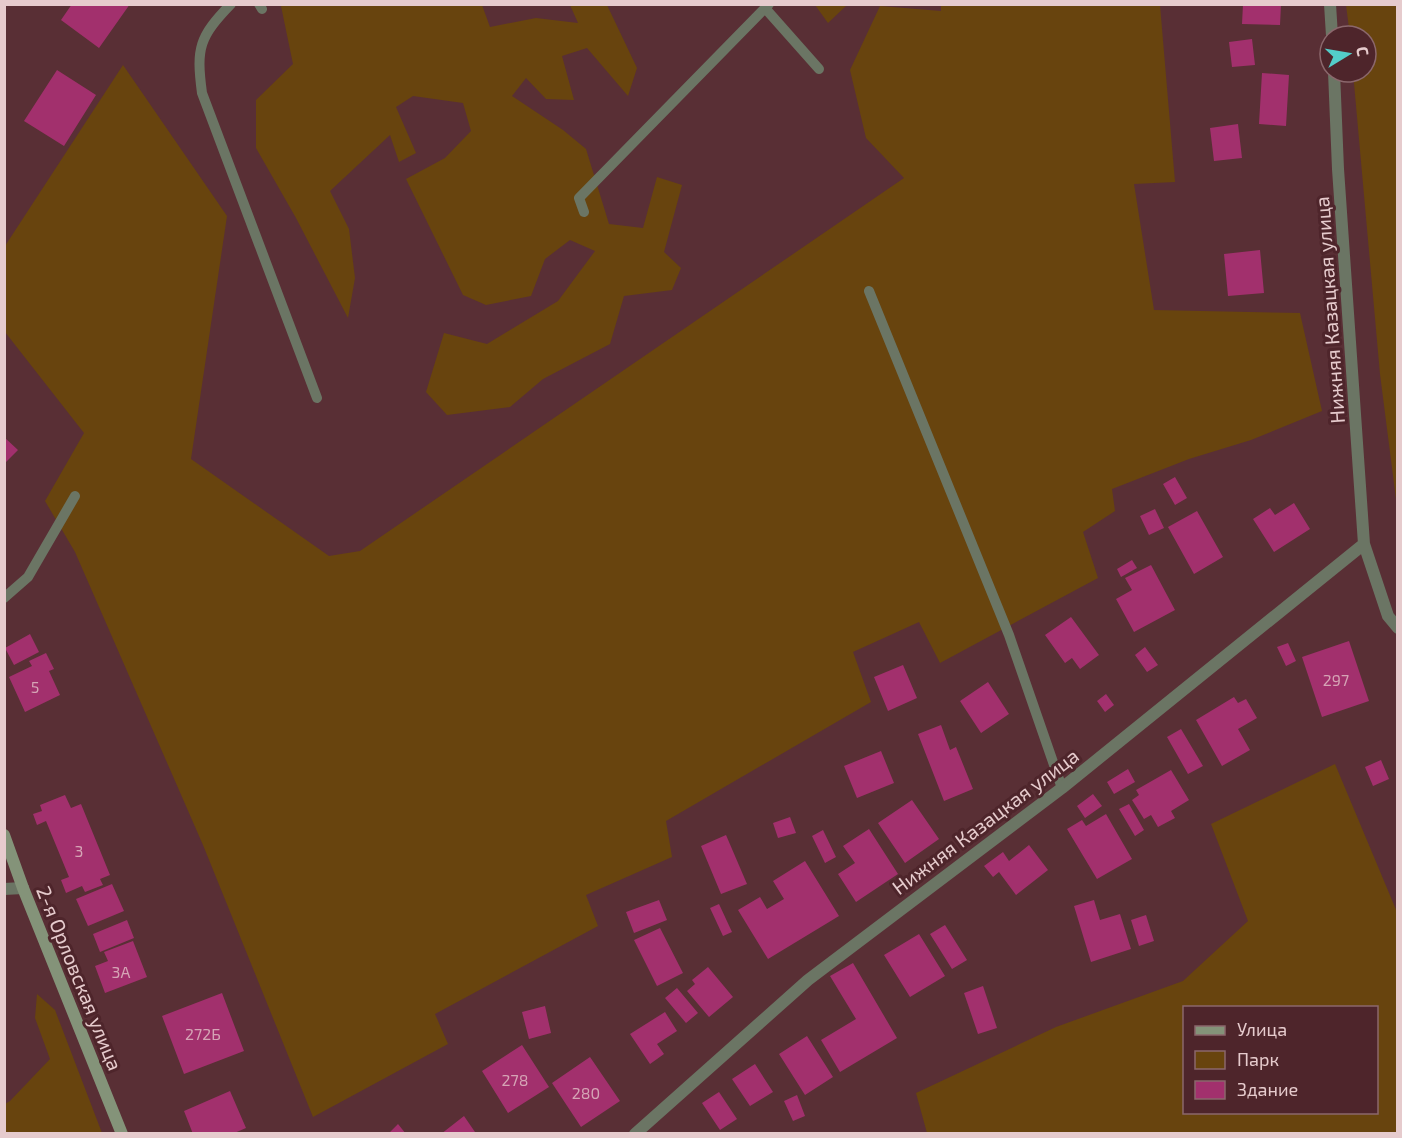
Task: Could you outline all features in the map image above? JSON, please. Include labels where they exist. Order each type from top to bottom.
[{"type":"street","points":[[1330,4],[1331,24]]},
{"type":"street","name":"Нижняя Казацкая улица","points":[[1334,84],[1338,169],[1365,544],[1388,616],[1398,628]]},
{"type":"street","name":"Нижняя Казацкая улица","points":[[635,1134],[808,980],[1062,788],[1365,544]]},
{"type":"street","name":"2-я Орловская улица","points":[[4,835],[122,1134]]},
{"type":"street","points":[[4,889],[23,888]]},
{"type":"lane","points":[[231,4],[211,24],[200,46],[198,67],[202,93],[317,398]]},
{"type":"lane","points":[[584,212],[579,198],[767,6],[819,69]]},
{"type":"lane","points":[[869,291],[1009,635],[1062,788]]},
{"type":"lane","points":[[4,598],[28,577],[75,496]]},
{"type":"green space","points":[[482,5],[490,27],[536,18],[578,23],[570,5],[607,5],[637,68],[628,96],[587,48],[562,56],[574,100],[546,99],[526,78],[512,96],[563,130],[586,149],[609,224],[643,228],[657,177],[682,185],[664,252],[681,268],[672,290],[624,296],[610,344],[543,379],[510,407],[447,415],[426,392],[444,333],[487,344],[558,301],[595,251],[570,240],[545,259],[531,296],[486,305],[463,295],[406,179],[445,158],[471,131],[463,103],[413,96],[396,107],[416,153],[399,162],[390,135],[330,191],[349,229],[355,278],[348,318],[296,218],[256,148],[256,100],[293,64],[281,6]]},
{"type":"green space","points":[[815,5],[847,5],[828,23]]},
{"type":"green space","points":[[941,5],[1160,5],[1175,182],[1134,184],[1154,310],[1300,313],[1322,411],[1251,440],[1189,459],[1112,489],[1115,511],[1083,532],[1098,578],[940,663],[919,622],[853,652],[871,702],[666,821],[672,857],[586,895],[598,926],[435,1014],[448,1044],[313,1117],[203,845],[75,552],[45,501],[84,433],[5,332],[5,246],[123,65],[227,216],[191,459],[329,556],[360,551],[904,178],[866,138],[850,70],[880,6],[941,11]]},
{"type":"green space","points":[[1346,5],[1397,5],[1397,507],[1380,374],[1354,84],[1378,84],[1378,24],[1348,24]]},
{"type":"green space","points":[[1335,764],[1397,912],[1397,1133],[927,1133],[916,1093],[1056,1027],[1183,981],[1248,921],[1211,824]]},
{"type":"green space","points":[[37,994],[55,1010],[102,1133],[5,1133],[5,1104],[50,1059],[35,1018]]},
{"type":"building","points":[[72,4],[130,4],[99,48],[61,20]]},
{"type":"building","points":[[1243,4],[1281,4],[1280,25],[1242,24]]},
{"type":"building","points":[[1252,39],[1255,65],[1232,67],[1229,42]]},
{"type":"building","points":[[57,70],[96,95],[64,146],[24,121]]},
{"type":"building","points":[[1262,73],[1289,75],[1286,126],[1259,124]]},
{"type":"building","points":[[1238,124],[1242,158],[1214,161],[1210,128]]},
{"type":"building","points":[[1260,250],[1264,293],[1228,296],[1224,254]]},
{"type":"building","points":[[4,437],[18,450],[4,464]]},
{"type":"building","points":[[1175,477],[1187,498],[1175,505],[1163,484]]},
{"type":"building","points":[[1294,503],[1310,529],[1274,552],[1253,519],[1270,508],[1275,515]]},
{"type":"building","points":[[1155,509],[1164,528],[1149,535],[1140,516]]},
{"type":"building","points":[[1197,511],[1223,557],[1194,574],[1168,527]]},
{"type":"building","points":[[1132,560],[1137,568],[1121,577],[1117,569]]},
{"type":"building","points":[[1151,565],[1175,610],[1134,632],[1116,599],[1132,590],[1125,578]]},
{"type":"building","points":[[1071,617],[1099,655],[1080,669],[1072,658],[1065,663],[1045,635]]},
{"type":"building","points":[[30,634],[39,652],[14,665],[5,648]]},
{"type":"building","points":[[1349,641],[1369,701],[1322,717],[1302,657]]},
{"type":"building","points":[[1288,643],[1296,661],[1286,666],[1277,647]]},
{"type":"building","points":[[1145,647],[1158,665],[1147,672],[1135,655]]},
{"type":"building","points":[[46,653],[54,669],[49,671],[60,695],[25,712],[9,677],[32,666],[29,661]]},
{"type":"building","points":[[903,665],[917,698],[888,711],[874,677]]},
{"type":"building","points":[[988,682],[1009,714],[981,733],[960,701]]},
{"type":"building","points":[[1106,694],[1114,705],[1105,712],[1097,701]]},
{"type":"building","points":[[1234,697],[1238,703],[1246,699],[1257,718],[1238,729],[1250,750],[1222,766],[1196,720]]},
{"type":"building","points":[[941,725],[950,750],[956,747],[973,789],[944,801],[918,734]]},
{"type":"building","points":[[1181,729],[1203,766],[1188,774],[1167,737]]},
{"type":"building","points":[[881,751],[894,783],[857,798],[844,766]]},
{"type":"building","points":[[1381,760],[1389,779],[1373,786],[1365,767]]},
{"type":"building","points":[[1128,769],[1135,782],[1114,794],[1107,782]]},
{"type":"building","points":[[1171,770],[1189,800],[1171,811],[1175,818],[1158,827],[1151,815],[1144,819],[1132,800],[1139,795],[1136,790]]},
{"type":"building","points":[[1093,794],[1102,806],[1085,818],[1077,806]]},
{"type":"building","points":[[65,795],[71,808],[81,804],[110,875],[100,879],[103,885],[85,892],[82,886],[66,893],[61,880],[69,877],[46,821],[37,825],[33,814],[42,811],[40,805]]},
{"type":"building","points":[[912,800],[939,839],[905,863],[878,823]]},
{"type":"building","points":[[1129,804],[1144,830],[1135,836],[1119,809]]},
{"type":"building","points":[[1106,814],[1132,859],[1097,879],[1067,829],[1082,820],[1086,826]]},
{"type":"building","points":[[790,817],[796,833],[778,838],[773,823]]},
{"type":"building","points":[[869,829],[898,874],[856,902],[838,874],[855,863],[843,846]]},
{"type":"building","points":[[823,830],[836,857],[825,863],[812,836]]},
{"type":"building","points":[[726,835],[747,884],[721,894],[701,846]]},
{"type":"building","points":[[1029,845],[1048,870],[1016,895],[999,872],[993,877],[984,866],[1003,852],[1009,861]]},
{"type":"building","points":[[805,861],[839,916],[768,959],[738,910],[760,897],[767,909],[784,899],[773,881]]},
{"type":"building","points":[[112,884],[124,911],[88,926],[76,899]]},
{"type":"building","points":[[659,900],[667,920],[634,933],[626,912]]},
{"type":"building","points":[[1094,900],[1100,920],[1120,914],[1131,949],[1091,962],[1074,906]]},
{"type":"building","points":[[719,904],[732,932],[723,936],[710,908]]},
{"type":"building","points":[[1146,915],[1154,941],[1139,946],[1131,920]]},
{"type":"building","points":[[127,920],[134,938],[100,952],[93,934]]},
{"type":"building","points":[[945,925],[967,960],[952,969],[930,934]]},
{"type":"building","points":[[660,928],[683,973],[657,986],[634,940]]},
{"type":"building","points":[[919,934],[945,976],[910,997],[884,955]]},
{"type":"building","points":[[133,941],[147,977],[105,993],[95,966],[108,961],[104,952]]},
{"type":"building","points":[[853,963],[897,1038],[840,1072],[821,1040],[856,1019],[830,976]]},
{"type":"building","points":[[708,967],[733,997],[709,1017],[687,991],[695,984],[692,980]]},
{"type":"building","points":[[983,986],[997,1028],[978,1034],[964,993]]},
{"type":"building","points":[[677,988],[698,1013],[686,1023],[665,998]]},
{"type":"building","points":[[222,993],[244,1051],[184,1074],[162,1016]]},
{"type":"building","points":[[545,1006],[551,1033],[529,1039],[522,1012]]},
{"type":"building","points":[[665,1012],[677,1031],[657,1044],[664,1054],[650,1064],[630,1034]]},
{"type":"building","points":[[807,1036],[833,1077],[805,1095],[779,1054]]},
{"type":"building","points":[[522,1045],[549,1087],[508,1113],[482,1071]]},
{"type":"building","points":[[590,1057],[620,1101],[581,1127],[552,1083]]},
{"type":"building","points":[[755,1064],[773,1092],[750,1106],[732,1079]]},
{"type":"building","points":[[230,1091],[246,1128],[232,1134],[193,1134],[184,1111]]},
{"type":"building","points":[[719,1092],[737,1119],[720,1130],[702,1103]]},
{"type":"building","points":[[797,1095],[805,1116],[793,1121],[784,1101]]},
{"type":"building","points":[[464,1116],[475,1132],[473,1134],[441,1134]]},
{"type":"building","points":[[398,1124],[406,1134],[388,1134]]}]
